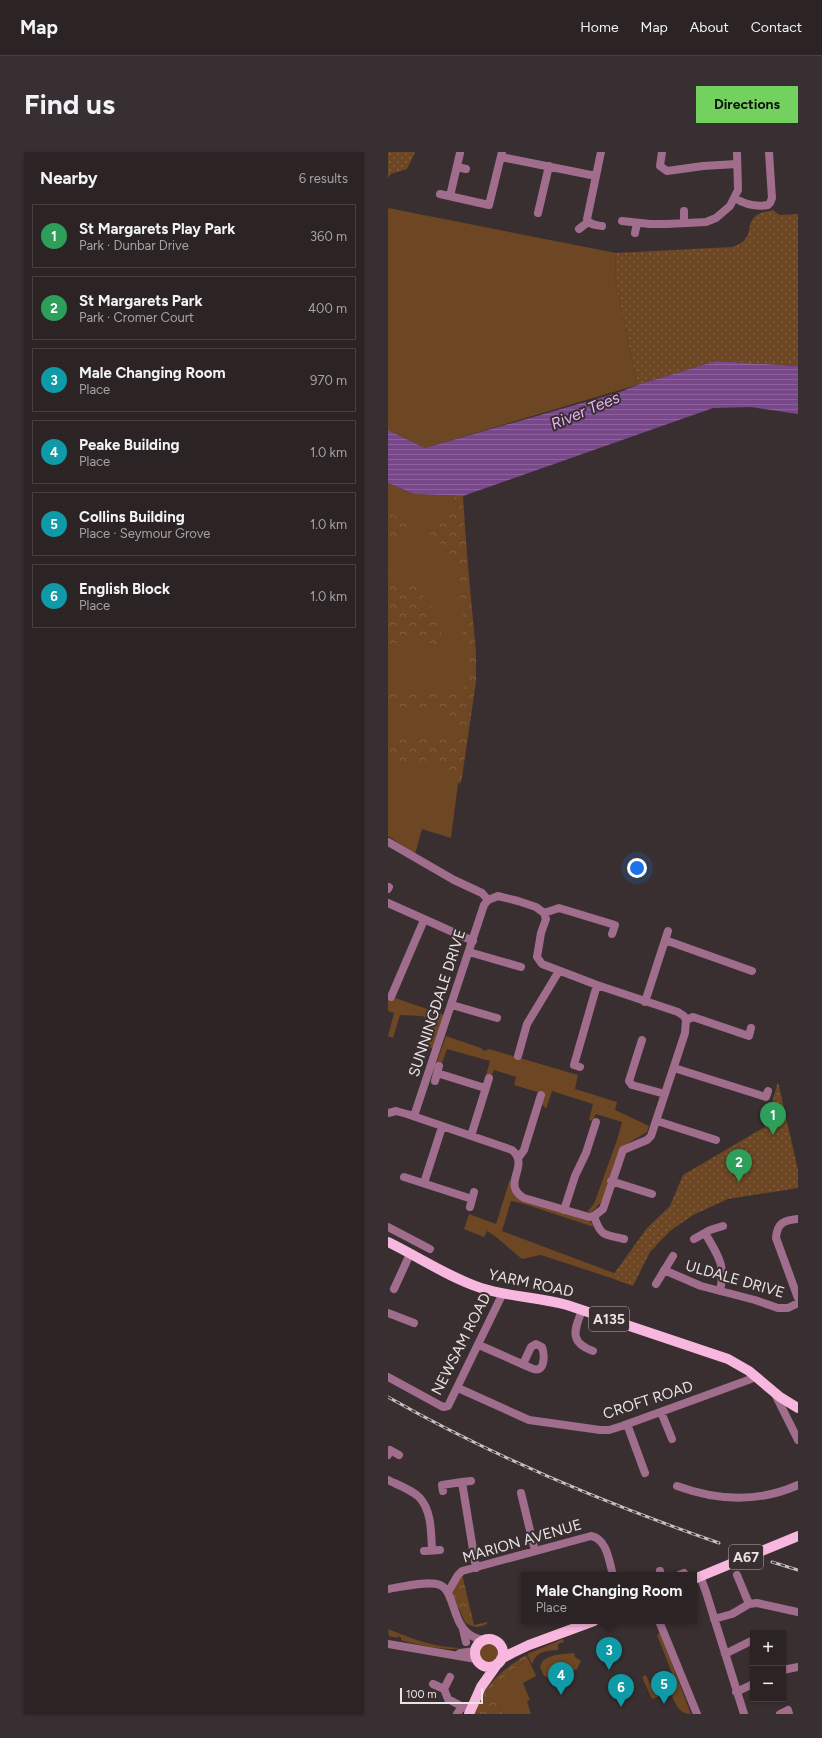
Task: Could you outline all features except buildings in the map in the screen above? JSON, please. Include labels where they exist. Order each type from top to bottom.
[{"type":"main road","name":"YARM ROAD","points":[[388,1242],[467,1282],[503,1293],[553,1301],[720,1356],[755,1376],[775,1393],[798,1408]]},
{"type":"main road","name":"A67","points":[[697,1577],[798,1536]]},
{"type":"main road","points":[[477,1656],[490,1667],[512,1652],[586,1624]]},
{"type":"main road","points":[[481,1688],[477,1656],[483,1640],[493,1639],[501,1645],[530,1645]]},
{"type":"main road","points":[[468,1710],[500,1661],[503,1652],[501,1645]]},
{"type":"street","points":[[588,222],[587,219],[601,152]]},
{"type":"street","points":[[662,152],[660,166],[667,171],[703,166],[738,164]]},
{"type":"street","points":[[622,221],[650,224],[684,223],[706,222],[716,218],[725,212],[735,198],[738,190],[737,152]]},
{"type":"street","points":[[735,198],[748,204],[759,206],[768,205],[770,203],[769,152]]},
{"type":"street","points":[[450,196],[460,153]]},
{"type":"street","points":[[440,194],[493,205],[501,154],[596,176]]},
{"type":"street","points":[[538,213],[549,166]]},
{"type":"street","points":[[456,167],[466,169]]},
{"type":"street","points":[[684,211],[684,223]]},
{"type":"street","points":[[588,222],[602,226]]},
{"type":"street","points":[[579,229],[588,222]]},
{"type":"street","points":[[635,233],[636,223]]},
{"type":"street","points":[[388,842],[454,880],[482,893],[488,900],[498,896],[536,907],[544,913],[546,919],[541,933],[537,957],[542,964],[645,1002],[678,1012],[684,1016],[687,1026],[652,1136],[647,1140],[623,1150],[603,1209],[594,1216],[589,1217],[564,1210],[524,1198],[518,1194],[515,1189],[514,1180],[519,1164],[518,1156],[512,1150],[442,1127],[414,1116],[396,1111],[388,1113]]},
{"type":"street","name":"SUNNINGDALE DRIVE","points":[[414,1116],[484,905],[488,900]]},
{"type":"street","points":[[388,903],[424,920],[473,940]]},
{"type":"street","points":[[544,913],[559,908],[615,925],[612,934]]},
{"type":"street","points":[[395,994],[424,920]]},
{"type":"street","points":[[645,1002],[668,931]]},
{"type":"street","points":[[665,940],[747,971]]},
{"type":"street","points":[[469,952],[521,967]]},
{"type":"street","points":[[518,1056],[527,1024],[559,971]]},
{"type":"street","points":[[580,1067],[574,1065],[598,985]]},
{"type":"street","points":[[452,1005],[497,1018]]},
{"type":"street","points":[[686,1020],[693,1018],[749,1036],[752,1028]]},
{"type":"street","points":[[642,1040],[641,1050],[629,1080],[629,1085],[665,1094]]},
{"type":"street","points":[[674,1068],[766,1097],[768,1090]]},
{"type":"street","points":[[437,1073],[485,1088]]},
{"type":"street","points":[[471,1136],[489,1078]]},
{"type":"street","points":[[518,1156],[524,1150],[541,1095]]},
{"type":"street","points":[[657,1121],[710,1140]]},
{"type":"street","points":[[564,1210],[575,1176],[586,1153],[596,1122]]},
{"type":"street","points":[[424,1183],[442,1127]]},
{"type":"street","points":[[404,1177],[472,1199]]},
{"type":"street","points":[[612,1181],[652,1194]]},
{"type":"street","points":[[594,1216],[599,1230],[604,1234],[624,1240]]},
{"type":"street","points":[[798,1219],[786,1220],[780,1224],[776,1230],[776,1238],[798,1298]]},
{"type":"street","points":[[694,1239],[704,1233],[723,1226]]},
{"type":"street","points":[[388,1227],[426,1249]]},
{"type":"street","points":[[704,1233],[721,1266],[723,1276],[720,1291]]},
{"type":"street","points":[[394,1289],[410,1254]]},
{"type":"street","points":[[656,1284],[674,1256]]},
{"type":"street","name":"ULDALE DRIVE","points":[[664,1270],[693,1283],[755,1300],[781,1309],[790,1308],[798,1303]]},
{"type":"street","name":"NEWSAM ROAD","points":[[388,1377],[443,1407],[448,1406],[503,1293]]},
{"type":"street","points":[[582,1310],[575,1330],[576,1338],[582,1347],[593,1351]]},
{"type":"street","points":[[388,1313],[414,1323]]},
{"type":"street","points":[[479,1345],[523,1364]]},
{"type":"street","name":"CROFT ROAD","points":[[458,1388],[529,1420],[603,1430],[627,1424],[661,1412],[751,1380],[755,1376]]},
{"type":"street","points":[[775,1393],[798,1441]]},
{"type":"street","points":[[661,1412],[672,1439]]},
{"type":"street","points":[[627,1424],[645,1474]]},
{"type":"street","points":[[388,1455],[390,1450],[399,1455]]},
{"type":"street","points":[[388,1480],[418,1496],[426,1506],[430,1519],[432,1551]]},
{"type":"street","points":[[441,1487],[472,1481]]},
{"type":"street","points":[[462,1482],[476,1568]]},
{"type":"street","points":[[677,1486],[700,1494],[726,1498],[753,1497],[774,1494],[798,1485]]},
{"type":"street","points":[[521,1493],[535,1551]]},
{"type":"street","name":"MARION AVENUE","points":[[448,1592],[459,1573],[591,1536],[597,1537],[603,1544],[612,1572]]},
{"type":"street","points":[[697,1577],[706,1592],[744,1714]]},
{"type":"street","points":[[736,1580],[749,1604]]},
{"type":"street","points":[[388,1589],[432,1584],[440,1585],[448,1592],[463,1629],[477,1656],[452,1654],[388,1644]]},
{"type":"street","points":[[714,1619],[732,1614],[749,1604],[764,1603],[798,1612]]},
{"type":"street","points":[[660,1624],[697,1714]]},
{"type":"street","points":[[469,1639],[483,1640]]},
{"type":"street","points":[[725,1654],[750,1642]]},
{"type":"street","points":[[786,1669],[798,1667]]},
{"type":"street","points":[[444,1689],[450,1677]]},
{"type":"street","points":[[433,1684],[444,1689],[448,1699],[468,1710]]},
{"type":"street","points":[[736,1692],[750,1685]]},
{"type":"street","points":[[457,1714],[468,1710]]},
{"type":"street","points":[[780,1714],[788,1710],[790,1714]]},
{"type":"green space","points":[[388,152],[415,152],[407,169],[391,174],[388,178]]},
{"type":"green space","points":[[388,208],[616,253],[615,279],[637,385],[425,448],[388,430]]},
{"type":"green space","points":[[773,210],[779,215],[798,214],[798,366],[716,361],[637,385],[615,279],[616,253],[732,247],[740,244],[744,240],[753,219],[757,215]]},
{"type":"green space","points":[[388,483],[414,494],[463,496],[474,660],[451,838],[422,829],[415,854],[388,836]]},
{"type":"green space","points":[[455,497],[460,497],[462,502],[476,652],[476,682],[462,777],[459,784],[453,769],[447,771],[442,769],[439,764],[419,762],[388,765],[388,744],[415,737],[445,737],[457,735],[456,730],[449,721],[425,708],[409,712],[399,709],[388,713],[388,689],[406,693],[425,689],[442,696],[462,691],[466,683],[469,666],[459,621],[463,617],[463,607],[460,597],[456,592],[456,589],[460,585],[460,572],[458,564],[436,538],[425,531],[425,528],[444,517],[451,501]]},
{"type":"green space","points":[[388,513],[408,521],[410,528],[409,532],[398,531],[399,542],[395,550],[390,551],[388,548]]},
{"type":"green space","points":[[388,557],[391,580],[418,585],[425,599],[439,613],[441,634],[440,643],[437,647],[424,639],[418,638],[388,645]]},
{"type":"green space","points":[[388,998],[392,1000],[395,998],[445,1015],[435,1047],[424,1050],[433,1021],[422,1016],[400,1015],[393,1038],[388,1036],[394,1013],[388,1011]]},
{"type":"green space","points":[[446,1036],[481,1048],[484,1051],[489,1049],[578,1075],[575,1089],[617,1102],[615,1110],[649,1126],[647,1132],[620,1148],[601,1202],[592,1212],[587,1212],[594,1204],[622,1122],[596,1114],[592,1121],[589,1120],[593,1104],[552,1091],[546,1109],[541,1103],[544,1094],[514,1085],[516,1077],[494,1070],[491,1076],[486,1075],[490,1061],[447,1049],[441,1066],[436,1064]]},
{"type":"green space","points":[[778,1082],[798,1170],[798,1188],[728,1199],[693,1215],[670,1231],[650,1252],[633,1286],[611,1278],[647,1228],[670,1206],[683,1175],[765,1127]]},
{"type":"green space","points":[[510,1179],[513,1190],[518,1198],[591,1222],[594,1227],[511,1201],[502,1231],[614,1273],[611,1278],[541,1255],[522,1259],[487,1231],[484,1237],[464,1229],[469,1214],[496,1224]]},
{"type":"green space","points":[[462,1574],[474,1625],[488,1622],[483,1626],[477,1627],[465,1622],[451,1592]]},
{"type":"green space","points":[[388,1629],[432,1644],[460,1648],[448,1649],[406,1642],[401,1640],[398,1636],[397,1638],[389,1636]]},
{"type":"green space","points":[[660,1633],[691,1714],[680,1710],[670,1692],[652,1699],[642,1677],[646,1675],[650,1684],[659,1681],[661,1684],[674,1678],[657,1635]]},
{"type":"green space","points":[[563,1639],[564,1642],[558,1644],[558,1650],[542,1652],[536,1656],[532,1664],[527,1654]]},
{"type":"green space","points":[[489,1642],[496,1645],[499,1652],[496,1659],[489,1662],[482,1659],[479,1652],[482,1645]]},
{"type":"green space","points":[[574,1653],[575,1657],[581,1661],[577,1669],[553,1679],[544,1676],[540,1667],[545,1659]]},
{"type":"green space","points":[[526,1655],[528,1658],[492,1687],[503,1714],[474,1714],[479,1701],[491,1682],[508,1667]]},
{"type":"green space","points":[[528,1658],[536,1676],[523,1683],[530,1700],[527,1701],[531,1714],[503,1714],[491,1687]]},
{"type":"water","name":"River Tees","points":[[716,361],[798,366],[798,414],[751,407],[713,408],[463,496],[414,494],[388,483],[388,430],[425,448],[620,392],[637,385]]},
{"type":"railway","points":[[388,1397],[468,1440],[550,1478],[634,1512],[719,1543]]},
{"type":"railway","points":[[772,1562],[798,1570]]},
{"type":"place","name":"St Margarets Play Park","points":[[773,1135]]},
{"type":"place","name":"St Margarets Park","points":[[739,1182]]},
{"type":"place","name":"Male Changing Room","points":[[609,1670]]},
{"type":"place","name":"Peake Building","points":[[561,1695]]},
{"type":"place","name":"Collins Building","points":[[664,1704]]},
{"type":"place","name":"English Block","points":[[621,1707]]}]
